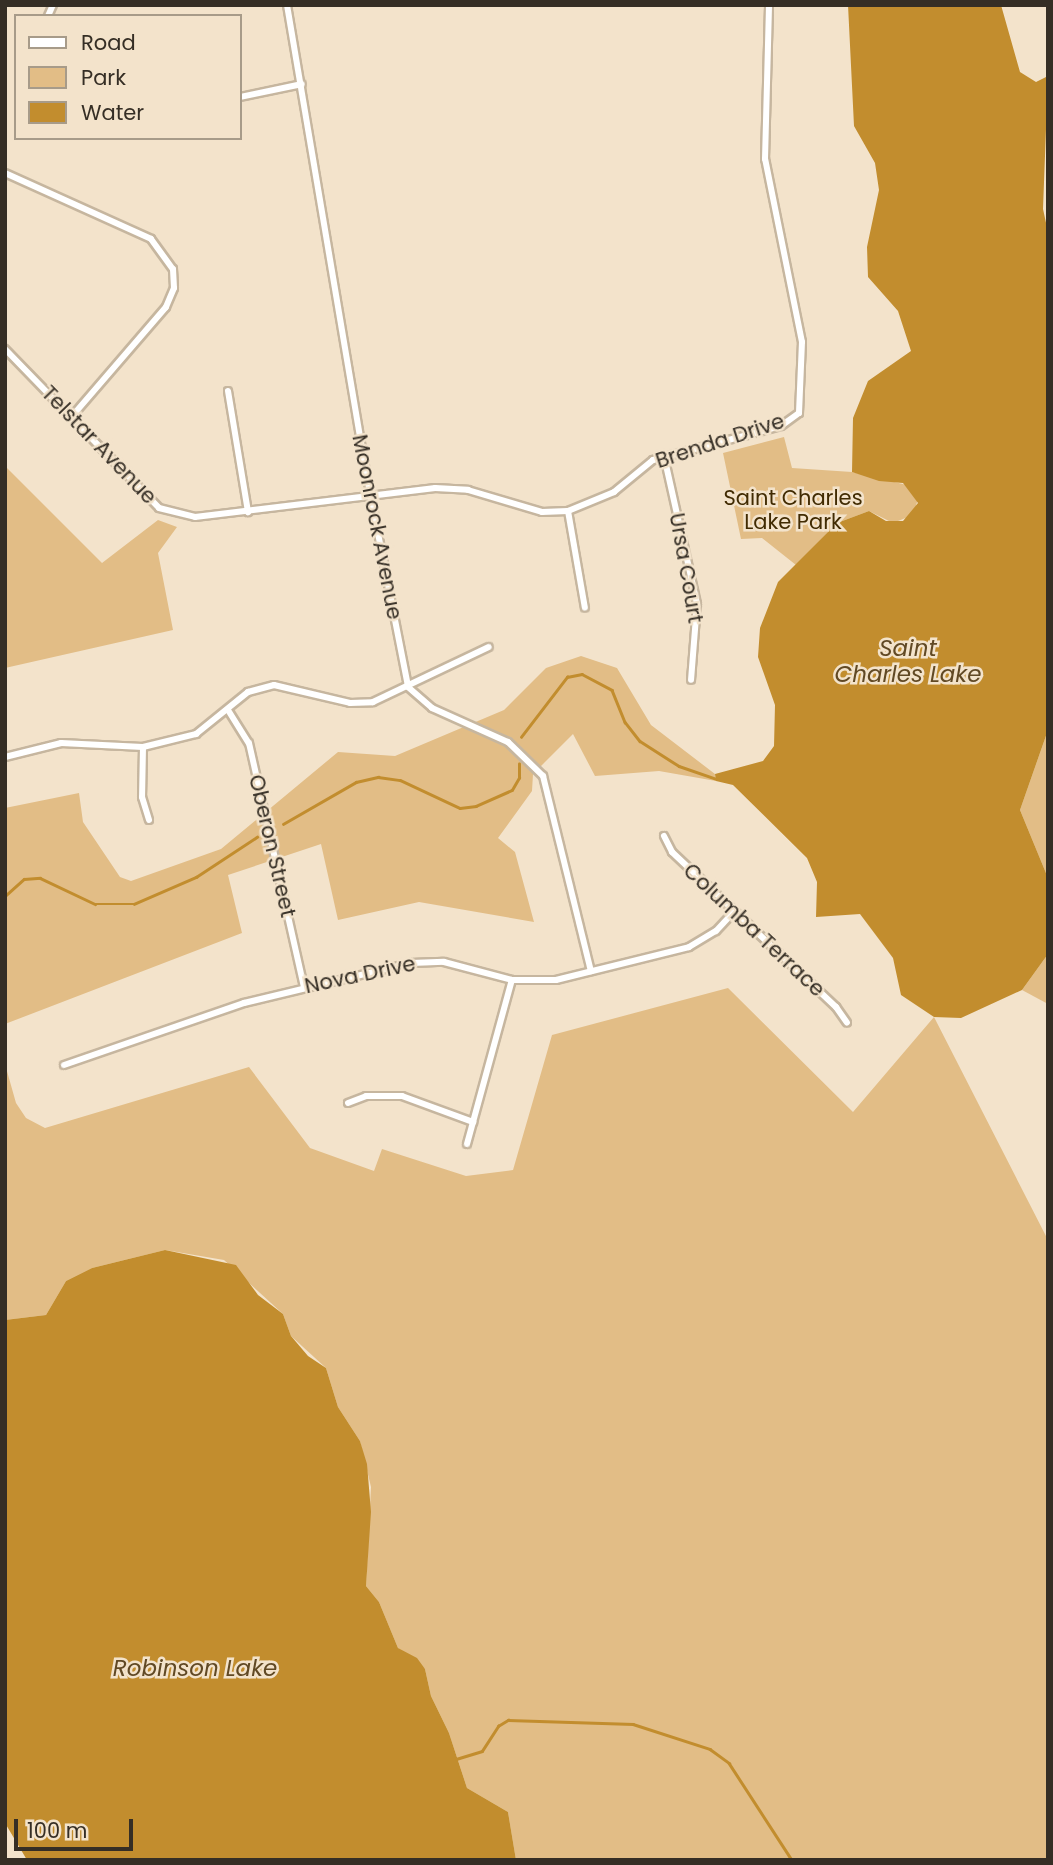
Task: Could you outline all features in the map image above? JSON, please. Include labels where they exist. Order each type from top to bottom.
[{"type":"street","name":"Moonrock Avenue","points":[[287,5],[370,496],[408,687]]},
{"type":"street","name":"Brenda Drive","points":[[370,496],[435,488],[468,490],[542,512],[568,512],[614,492],[664,456],[781,426],[799,413],[804,385],[798,303],[765,159],[769,5]]},
{"type":"street","points":[[242,97],[302,84]]},
{"type":"street","points":[[5,173],[150,239],[173,269],[174,288],[166,307],[73,415]]},
{"type":"street","name":"Telstar Avenue","points":[[5,349],[73,415],[159,508],[195,517],[370,496]]},
{"type":"street","points":[[228,391],[248,512]]},
{"type":"street","name":"Ursa Court","points":[[664,456],[697,604],[691,680]]},
{"type":"street","points":[[568,512],[585,608]]},
{"type":"street","points":[[5,757],[70,742],[143,747],[196,734],[248,692],[275,685],[350,703],[373,702],[489,647]]},
{"type":"street","points":[[408,687],[432,708],[508,742],[543,776],[590,971]]},
{"type":"street","name":"Oberon Street","points":[[228,710],[248,744],[304,988]]},
{"type":"street","points":[[143,747],[142,797],[149,820]]},
{"type":"street","name":"Columba Terrace","points":[[664,836],[672,852],[835,1007],[847,1023]]},
{"type":"street","name":"Nova Drive","points":[[64,1065],[244,1003],[428,961],[512,980],[543,981],[590,971],[698,943],[734,912]]},
{"type":"street","points":[[467,1144],[512,980]]},
{"type":"street","points":[[348,1104],[366,1096],[402,1096],[473,1122]]},
{"type":"green space","name":"Saint Charles Lake Park","points":[[784,437],[792,468],[852,472],[907,485],[918,499],[913,515],[893,523],[869,511],[837,523],[796,565],[762,538],[741,539],[723,453]]},
{"type":"green space","points":[[5,466],[102,563],[158,520],[177,527],[158,553],[173,630],[5,668]]},
{"type":"green space","points":[[581,656],[617,668],[651,725],[715,774],[716,781],[659,771],[595,776],[573,734],[533,774],[532,791],[498,838],[515,852],[534,922],[419,902],[338,920],[321,844],[228,875],[242,933],[5,1024],[5,808],[79,793],[83,822],[120,877],[131,881],[221,849],[338,752],[395,756],[504,710],[546,668]]},
{"type":"green space","points":[[1048,730],[1048,878],[1020,810]]},
{"type":"green space","points":[[1048,954],[1048,1004],[1022,990]]},
{"type":"green space","points":[[728,988],[853,1112],[934,1017],[1048,1240],[1048,1860],[516,1860],[508,1812],[467,1788],[449,1733],[431,1696],[425,1669],[398,1648],[379,1602],[366,1586],[371,1487],[360,1441],[338,1407],[326,1368],[291,1336],[283,1314],[224,1260],[165,1250],[92,1268],[66,1281],[46,1315],[5,1320],[5,1064],[16,1103],[26,1118],[45,1128],[249,1067],[310,1148],[374,1171],[382,1149],[466,1176],[513,1170],[552,1035]]},
{"type":"water","name":"Saint Charles Lake","points":[[848,5],[1001,5],[1020,72],[1036,82],[1048,76],[1043,209],[1048,232],[1048,730],[1020,810],[1048,878],[1048,954],[1022,990],[961,1018],[934,1017],[901,995],[893,958],[860,914],[816,917],[817,882],[807,858],[733,785],[716,781],[715,774],[763,761],[774,746],[775,705],[758,657],[760,628],[778,582],[837,523],[869,511],[886,521],[903,521],[918,503],[903,483],[879,481],[852,472],[853,418],[868,381],[911,351],[898,311],[868,277],[867,247],[879,190],[875,163],[854,126]]},
{"type":"water","name":"Robinson Lake","points":[[165,1250],[236,1265],[258,1295],[283,1314],[291,1336],[308,1356],[326,1368],[338,1407],[360,1441],[367,1464],[371,1512],[366,1586],[379,1602],[398,1648],[417,1658],[425,1669],[431,1696],[449,1733],[467,1788],[508,1812],[516,1860],[27,1860],[5,1823],[5,1320],[46,1315],[66,1281],[92,1268]]},
{"type":"waterway","points":[[521,737],[567,677],[582,674],[612,690],[625,722],[640,741],[679,766],[716,779]]},
{"type":"waterway","points":[[283,824],[356,782],[378,777],[400,780],[460,808],[476,806],[512,790],[519,778],[519,764]]},
{"type":"waterway","points":[[5,896],[24,879],[40,878],[95,904],[134,904],[196,877],[257,837]]},
{"type":"waterway","points":[[456,1759],[482,1751],[498,1726],[508,1720],[633,1724],[710,1749],[729,1763],[792,1860]]}]
